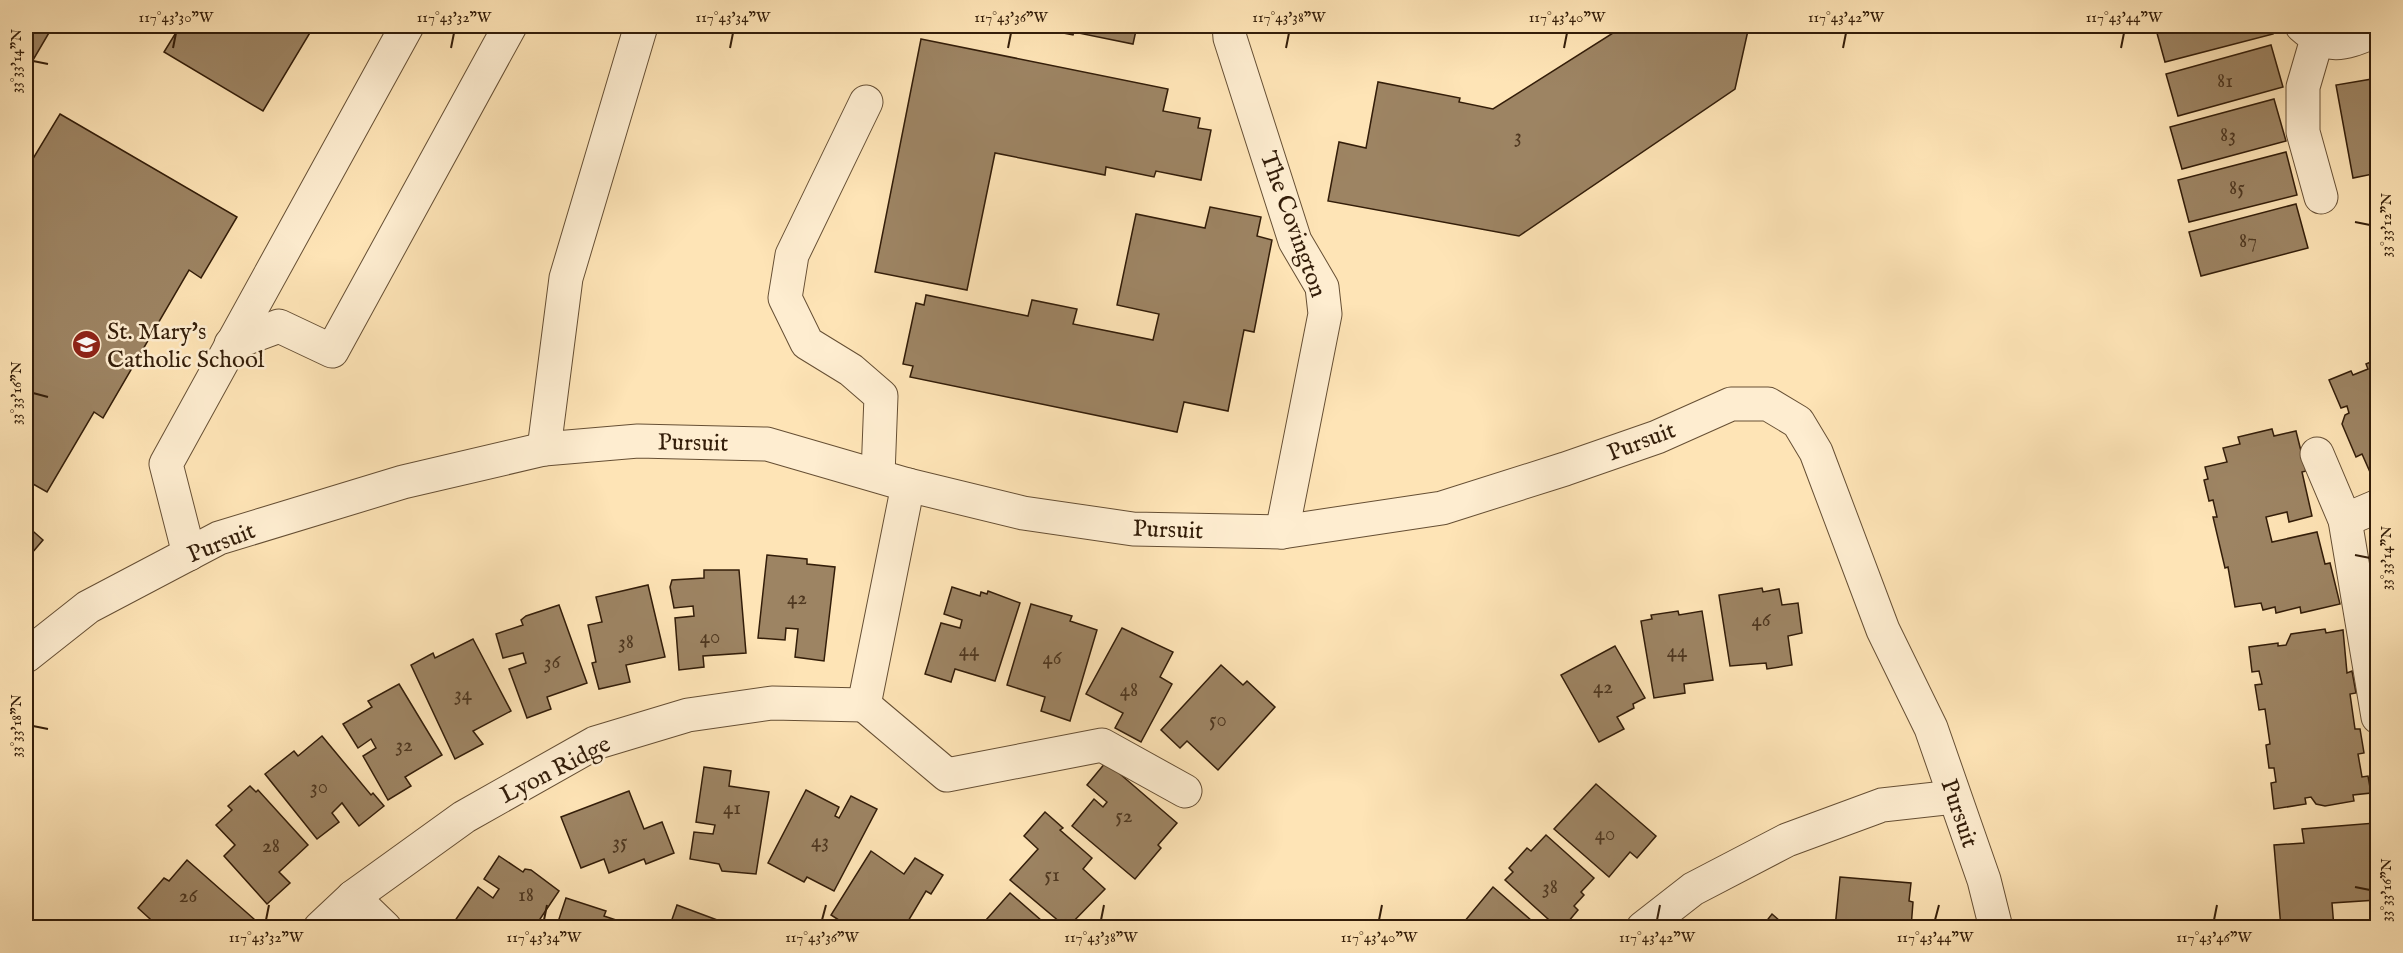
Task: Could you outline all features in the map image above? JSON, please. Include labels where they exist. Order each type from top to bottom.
[{"type":"street","points":[[189,554],[166,464],[407,26]]},
{"type":"street","points":[[231,344],[279,326],[332,351],[510,26]]},
{"type":"street","points":[[544,449],[566,278],[641,26]]},
{"type":"street","name":"The Covington","points":[[1229,26],[1230,38],[1296,241],[1322,287],[1325,314],[1282,532]]},
{"type":"street","points":[[2321,197],[2303,132],[2303,87],[2310,32],[2337,44],[2378,30]]},
{"type":"street","points":[[866,102],[792,255],[785,298],[807,343],[851,370],[881,396],[878,475]]},
{"type":"street","name":"Pursuit","points":[[26,656],[88,607],[219,538],[403,482],[544,449],[638,441],[768,444],[908,485],[1023,513],[1133,529],[1282,532],[1442,508],[1657,437],[1731,404],[1768,404],[1798,422],[1816,452],[1884,630],[1931,728],[1984,880],[1996,927]]},
{"type":"street","points":[[2317,454],[2345,520],[2378,717]]},
{"type":"street","points":[[908,485],[864,705],[948,775],[1102,745],[1185,791]]},
{"type":"street","points":[[2345,520],[2378,506]]},
{"type":"street","name":"Lyon Ridge","points":[[320,927],[353,897],[464,817],[595,743],[688,715],[772,703],[864,705]]},
{"type":"street","points":[[1643,927],[1693,890],[1787,840],[1882,805],[1954,797]]},
{"type":"street","points":[[353,897],[384,927]]},
{"type":"building","points":[[26,26],[53,26],[26,72]]},
{"type":"building","points":[[180,26],[314,26],[263,111],[164,52]]},
{"type":"building","points":[[1048,26],[1137,26],[1133,44],[1074,32],[1073,35],[1047,30]]},
{"type":"building","points":[[1624,26],[1749,26],[1735,89],[1519,236],[1328,201],[1339,142],[1366,148],[1378,82],[1460,98],[1459,102],[1493,109]]},
{"type":"building","points":[[2155,26],[2271,26],[2273,34],[2165,62]]},
{"type":"building","points":[[921,39],[1168,89],[1163,111],[1200,118],[1198,128],[1211,130],[1201,180],[1156,171],[1154,177],[1106,167],[1105,175],[995,153],[967,290],[875,272]]},
{"type":"building","points":[[2271,45],[2283,87],[2178,116],[2166,74]]},
{"type":"building","points":[[2378,78],[2378,173],[2353,178],[2336,85]]},
{"type":"building","points":[[2274,99],[2286,141],[2182,169],[2170,127]]},
{"type":"building","name":"St. Mary's Catholic School","points":[[60,114],[237,217],[201,278],[189,270],[103,418],[94,412],[47,492],[26,480],[26,159],[31,162]]},
{"type":"building","points":[[2286,152],[2297,195],[2189,222],[2178,180]]},
{"type":"building","points":[[2296,204],[2308,248],[2201,276],[2189,232]]},
{"type":"building","points":[[1210,207],[1261,217],[1257,236],[1272,240],[1254,332],[1244,330],[1228,411],[1184,402],[1177,432],[910,377],[913,366],[903,364],[916,303],[924,305],[926,295],[1028,316],[1032,300],[1077,309],[1073,324],[1153,340],[1159,314],[1117,305],[1136,214],[1205,228]]},
{"type":"building","points":[[2378,359],[2378,469],[2370,472],[2362,454],[2356,457],[2342,424],[2345,415],[2349,413],[2347,406],[2341,408],[2329,380],[2351,371],[2353,375],[2368,369],[2366,364]]},
{"type":"building","points":[[2272,429],[2274,436],[2296,431],[2306,471],[2302,472],[2312,516],[2289,522],[2287,512],[2266,517],[2272,542],[2317,532],[2325,564],[2330,563],[2340,604],[2301,613],[2300,607],[2276,613],[2275,607],[2263,610],[2261,603],[2235,607],[2228,567],[2225,568],[2213,517],[2217,517],[2213,500],[2209,501],[2204,480],[2208,479],[2205,467],[2227,462],[2223,448],[2240,444],[2238,437]]},
{"type":"building","points":[[26,525],[43,540],[26,560]]},
{"type":"building","points":[[767,555],[807,559],[807,564],[835,567],[824,661],[795,657],[798,629],[786,628],[785,640],[758,638]]},
{"type":"building","points":[[704,570],[739,570],[746,653],[703,656],[704,667],[679,670],[675,618],[694,616],[693,606],[674,608],[670,587],[672,580],[704,578]]},
{"type":"building","points":[[648,585],[665,657],[626,665],[630,682],[599,689],[592,663],[596,662],[588,625],[602,622],[596,597]]},
{"type":"building","points":[[952,587],[980,596],[981,592],[987,594],[988,591],[1020,603],[995,681],[955,669],[951,682],[925,674],[941,623],[960,628],[962,620],[944,614]]},
{"type":"building","points":[[1762,588],[1763,592],[1779,589],[1782,605],[1798,603],[1802,633],[1788,636],[1792,665],[1767,669],[1766,663],[1730,666],[1719,595]]},
{"type":"building","points":[[1031,604],[1072,616],[1070,621],[1097,630],[1070,721],[1041,711],[1045,697],[1007,685]]},
{"type":"building","points":[[559,605],[587,683],[547,697],[551,709],[527,718],[509,669],[526,663],[523,653],[503,658],[496,634],[523,625],[521,620],[526,616]]},
{"type":"building","points":[[1678,611],[1679,615],[1702,611],[1713,680],[1684,684],[1685,693],[1654,698],[1641,621],[1652,619],[1651,615]]},
{"type":"building","points":[[1122,628],[1173,652],[1160,677],[1172,684],[1141,742],[1115,728],[1123,713],[1086,694]]},
{"type":"building","points":[[2325,629],[2326,633],[2343,630],[2347,673],[2352,671],[2356,693],[2350,694],[2355,729],[2360,729],[2364,753],[2358,754],[2362,777],[2368,776],[2371,793],[2353,795],[2354,801],[2325,806],[2316,804],[2311,797],[2305,798],[2306,804],[2274,809],[2271,783],[2276,782],[2274,768],[2269,768],[2266,745],[2270,744],[2265,709],[2259,710],[2255,685],[2262,684],[2259,671],[2252,672],[2249,647],[2278,643],[2278,646],[2286,645],[2291,634]]},
{"type":"building","points":[[473,639],[511,711],[473,731],[483,744],[455,759],[411,665],[433,653],[435,658]]},
{"type":"building","points":[[1615,646],[1645,698],[1633,704],[1634,708],[1617,717],[1624,729],[1599,742],[1561,675]]},
{"type":"building","points":[[1221,665],[1243,685],[1247,681],[1275,707],[1218,770],[1187,741],[1180,748],[1161,730]]},
{"type":"building","points":[[399,684],[442,755],[405,777],[411,786],[388,800],[363,756],[376,748],[371,739],[358,748],[343,724],[372,707],[368,701]]},
{"type":"building","points":[[322,736],[371,795],[373,793],[384,806],[359,826],[342,803],[332,813],[339,822],[317,839],[265,774],[294,751],[298,756]]},
{"type":"building","points":[[1106,762],[1177,823],[1158,845],[1161,848],[1135,879],[1072,826],[1094,799],[1103,807],[1107,802],[1087,785]]},
{"type":"building","points":[[704,767],[731,771],[729,786],[769,792],[756,874],[722,871],[719,864],[690,859],[694,832],[713,834],[715,825],[696,822]]},
{"type":"building","points":[[1596,784],[1656,836],[1637,858],[1630,852],[1609,877],[1554,829]]},
{"type":"building","points":[[250,786],[256,792],[258,790],[308,845],[279,872],[290,883],[267,904],[224,856],[235,845],[216,825],[232,810],[228,806]]},
{"type":"building","points":[[806,790],[839,807],[835,816],[839,818],[851,796],[877,809],[834,891],[807,877],[804,882],[768,863]]},
{"type":"building","points":[[629,791],[644,829],[662,822],[674,853],[646,864],[644,859],[609,873],[604,859],[581,868],[561,817]]},
{"type":"building","points":[[1045,812],[1063,828],[1060,830],[1092,858],[1083,869],[1105,889],[1067,928],[1010,880],[1038,849],[1024,836]]},
{"type":"building","points":[[2375,823],[2377,900],[2332,903],[2334,928],[2281,928],[2274,845],[2304,843],[2302,829]]},
{"type":"building","points":[[1546,835],[1594,878],[1581,892],[1584,895],[1574,906],[1578,910],[1563,928],[1558,928],[1505,880],[1513,872],[1509,868],[1527,848],[1531,851]]},
{"type":"building","points":[[871,851],[904,874],[915,858],[943,875],[931,894],[926,891],[904,928],[891,921],[888,928],[851,928],[831,915]]},
{"type":"building","points":[[499,856],[523,872],[525,869],[531,870],[559,891],[534,928],[450,928],[478,887],[493,898],[499,889],[484,879]]},
{"type":"building","points":[[187,860],[254,919],[247,928],[227,928],[224,924],[221,928],[160,928],[138,908],[164,878],[169,881]]},
{"type":"building","points":[[1840,877],[1911,883],[1909,901],[1913,902],[1911,928],[1835,928]]},
{"type":"building","points":[[1493,887],[1540,928],[1459,928]]},
{"type":"building","points":[[1010,893],[1050,928],[994,928],[986,920]]},
{"type":"building","points":[[566,898],[606,911],[604,916],[631,925],[630,928],[556,928]]},
{"type":"building","points":[[677,905],[728,924],[727,928],[669,928]]},
{"type":"building","points":[[1772,914],[1788,928],[1761,928]]},
{"type":"building","points":[[2378,924],[2378,928],[2336,928]]},
{"type":"place","name":"St. Mary's Catholic School","points":[[86,345]]}]
